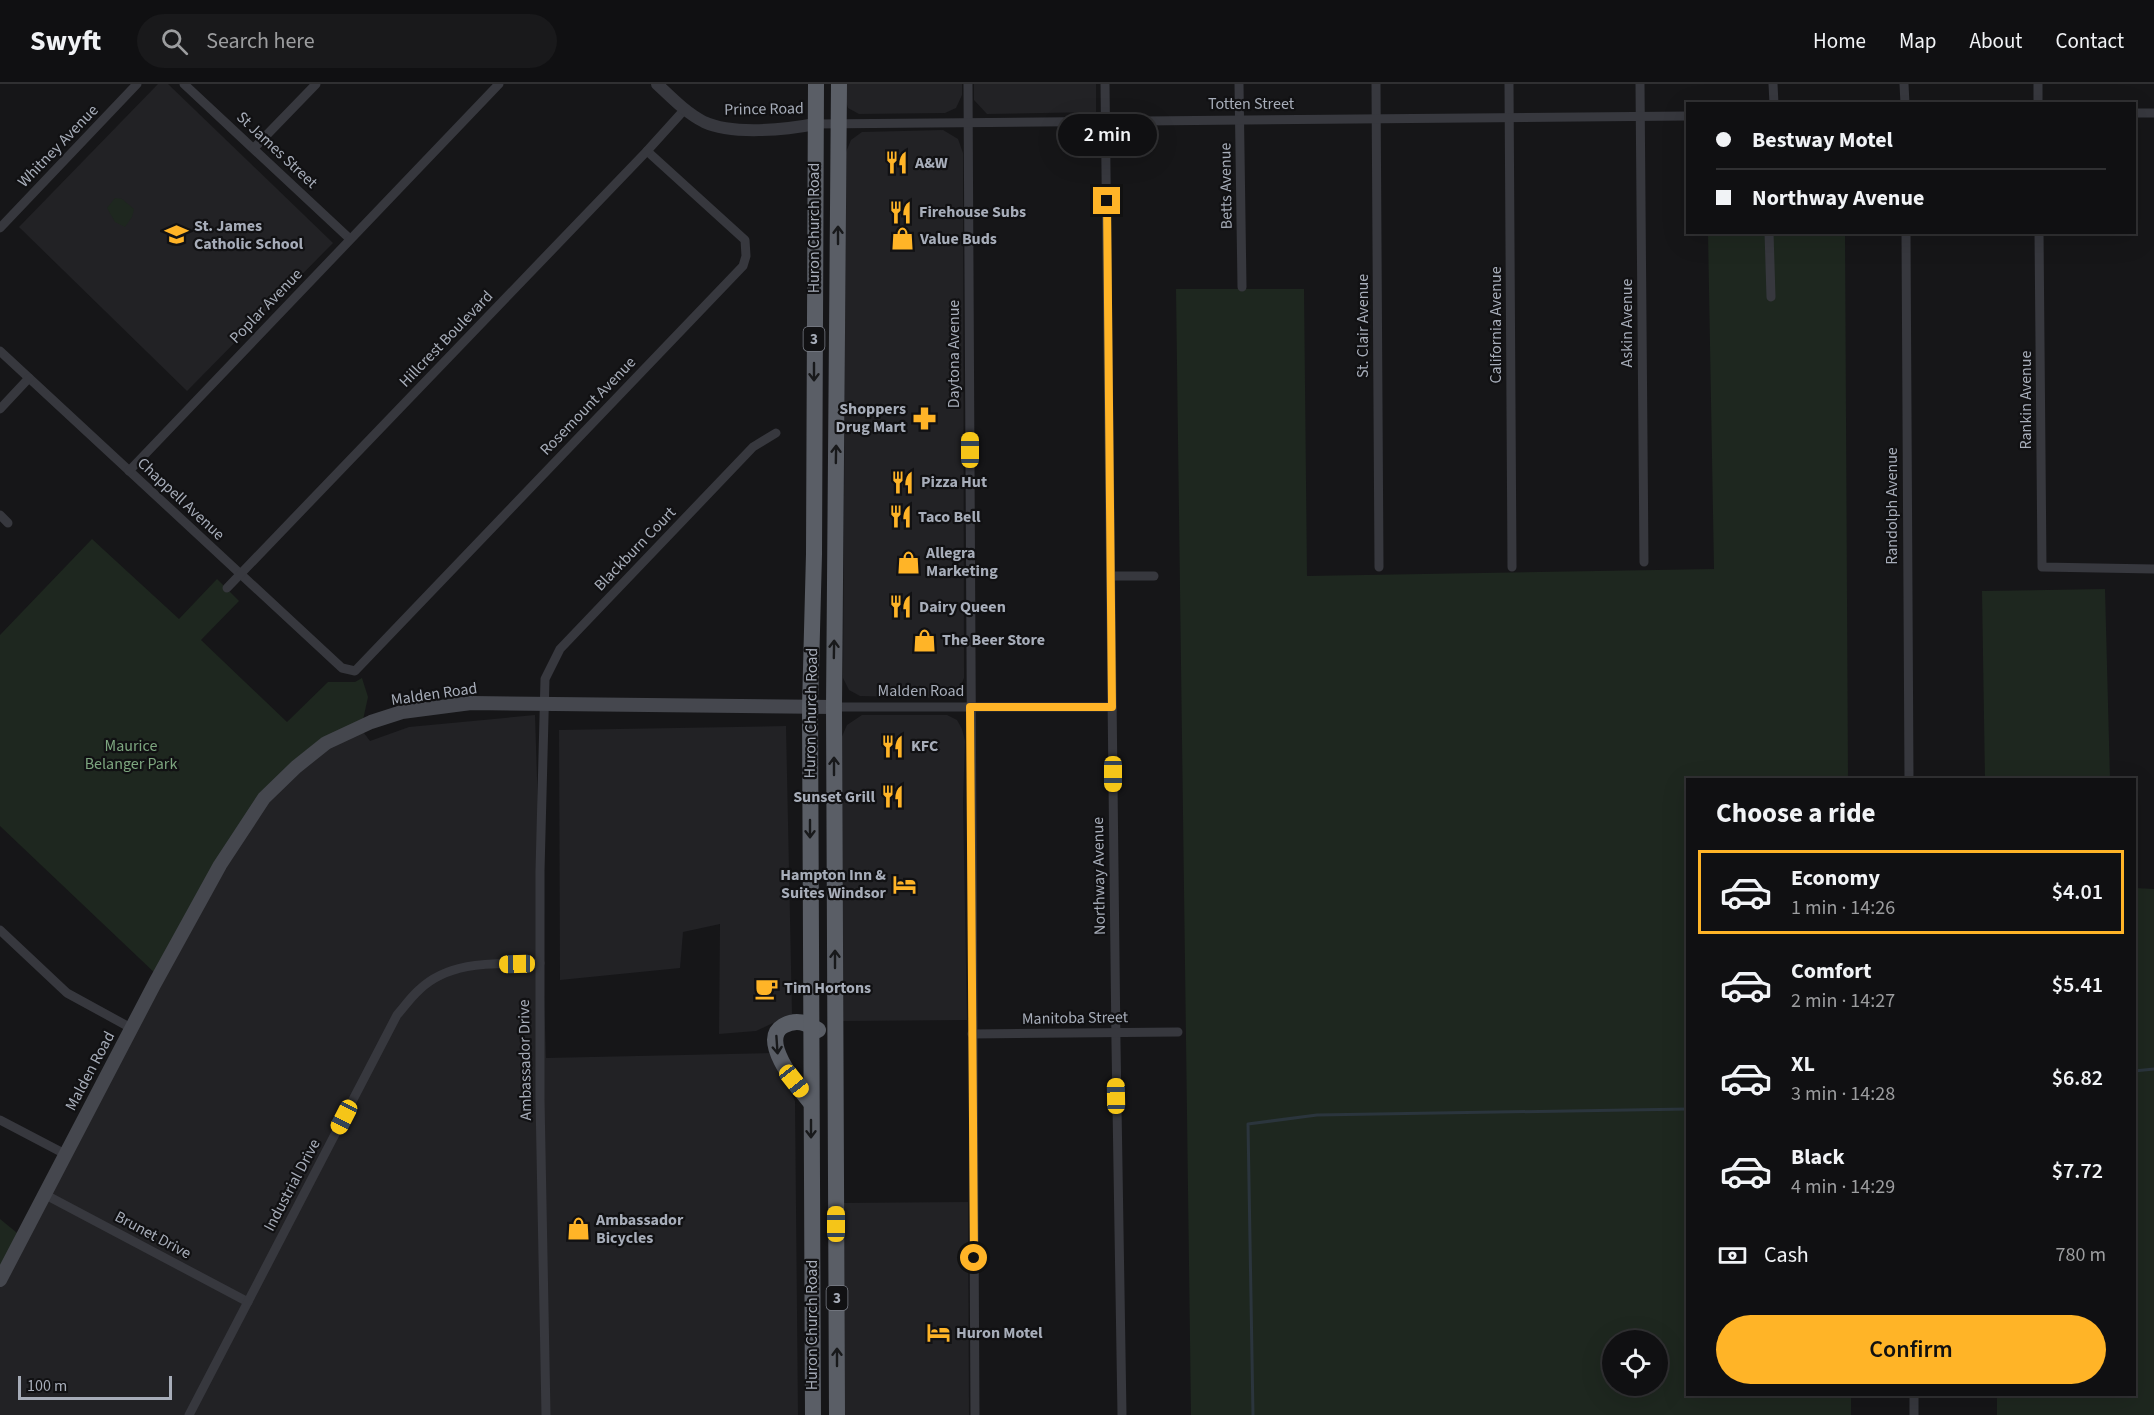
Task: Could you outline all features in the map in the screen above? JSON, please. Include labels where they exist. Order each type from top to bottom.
[{"type":"highway","name":"Huron Church Road","points":[[813,1415],[810,707],[814,554],[816,84]]},
{"type":"highway","name":"Huron Church Road","points":[[837,1415],[834,707],[839,84]]},
{"type":"highway","points":[[811,1103],[778,1056],[776,1038],[779,1028],[789,1022],[799,1021],[835,1038]]},
{"type":"main road","name":"Malden Road","points":[[0,1280],[131,1028],[220,865],[264,798],[296,766],[326,743],[370,722],[402,712],[471,703],[834,707]]},
{"type":"street","name":"Whitney Avenue","points":[[0,228],[137,84]]},
{"type":"street","name":"St James Street","points":[[184,84],[350,239]]},
{"type":"street","points":[[254,148],[316,84]]},
{"type":"street","name":"Poplar Avenue","points":[[129,471],[499,84]]},
{"type":"street","name":"Prince Road","points":[[657,84],[685,109],[705,122],[720,127],[785,128],[815,124]]},
{"type":"street","name":"Daytona Avenue","points":[[968,84],[975,1415]]},
{"type":"street","name":"Northway Avenue","points":[[1106,84],[1115,1032],[1122,1415]]},
{"type":"street","name":"Betts Avenue","points":[[1239,84],[1242,287]]},
{"type":"street","name":"St. Clair Avenue","points":[[1376,84],[1379,567]]},
{"type":"street","name":"California Avenue","points":[[1509,84],[1512,567]]},
{"type":"street","name":"Askin Avenue","points":[[1640,84],[1644,562]]},
{"type":"street","points":[[1773,84],[1774,102]]},
{"type":"street","points":[[1904,84],[1905,102]]},
{"type":"street","points":[[2038,84],[2038,102]]},
{"type":"street","name":"Hillcrest Boulevard","points":[[227,588],[685,109]]},
{"type":"street","points":[[2136,113],[2154,113]]},
{"type":"street","name":"Totten Street","points":[[815,124],[1686,116]]},
{"type":"street","name":"Rosemount Avenue","points":[[342,668],[355,671],[743,266],[746,256],[745,240],[647,151]]},
{"type":"street","points":[[1769,234],[1771,297]]},
{"type":"street","name":"Randolph Avenue","points":[[1906,234],[1909,778]]},
{"type":"street","name":"Rankin Avenue","points":[[2039,234],[2042,567],[2154,569]]},
{"type":"street","name":"Chappell Avenue","points":[[0,351],[342,668]]},
{"type":"street","points":[[0,409],[29,378]]},
{"type":"street","name":"Blackburn Court","points":[[544,704],[545,679],[560,649],[753,447],[776,433]]},
{"type":"street","points":[[0,515],[8,523]]},
{"type":"street","points":[[1111,576],[1154,576]]},
{"type":"street","name":"Ambassador Drive","points":[[544,704],[540,963],[546,1415]]},
{"type":"street","name":"Malden Road","points":[[834,707],[1112,707]]},
{"type":"street","points":[[0,930],[67,993],[131,1028]]},
{"type":"street","name":"Industrial Drive","points":[[189,1415],[397,1015],[419,989],[453,970],[477,964],[540,963]]},
{"type":"street","name":"Manitoba Street","points":[[972,1034],[1178,1032]]},
{"type":"street","points":[[0,1120],[65,1154]]},
{"type":"street","name":"Brunet Drive","points":[[44,1194],[248,1302]]},
{"type":"street","points":[[1914,1396],[1914,1415]]},
{"type":"shaded area","name":"St. James Catholic School","points":[[158,84],[168,84],[333,243],[187,391],[19,227]]},
{"type":"shaded area","points":[[846,84],[962,84],[962,95],[956,108],[945,113],[859,114],[848,108],[845,99]]},
{"type":"shaded area","points":[[974,84],[1096,84],[1096,112],[987,114],[974,100]]},
{"type":"shaded area","points":[[943,130],[958,139],[963,153],[964,678],[958,692],[946,698],[860,696],[849,690],[843,678],[846,152],[851,140],[862,132]]},
{"type":"shaded area","points":[[535,715],[546,1058],[772,1053],[795,1101],[798,1415],[0,1415],[0,1278],[245,820],[317,750],[361,729],[370,741],[409,727]]},
{"type":"shaded area","points":[[862,715],[947,715],[957,720],[962,729],[965,741],[963,802],[967,1020],[841,1021],[840,741],[847,725]]},
{"type":"shaded area","points":[[786,726],[792,1014],[756,1031],[719,1034],[720,924],[683,932],[680,968],[560,980],[559,730]]},
{"type":"shaded area","points":[[968,1202],[969,1415],[843,1415],[840,1203]]},
{"type":"green space","points":[[115,198],[122,199],[134,209],[125,227],[115,222],[107,208]]},
{"type":"green space","points":[[1708,234],[1845,234],[1848,778],[1686,778],[1686,1396],[1851,1396],[1851,1415],[1191,1415],[1176,289],[1304,289],[1307,576],[1714,569]]},
{"type":"green space","name":"Maurice Belanger Park","points":[[92,539],[179,619],[217,579],[239,601],[201,640],[287,722],[328,682],[355,682],[362,678],[368,697],[361,729],[317,750],[275,786],[158,976],[0,826],[0,635]]},
{"type":"green space","points":[[2105,589],[2110,778],[1985,778],[1982,591]]},
{"type":"green space","points":[[2136,888],[2154,889],[2154,1415],[1997,1415],[1997,1396],[2136,1396]]},
{"type":"green space","points":[[0,1219],[22,1237],[0,1278]]},
{"type":"waterway","points":[[2136,1071],[2154,1069]]},
{"type":"waterway","points":[[1253,1415],[1248,1124],[1317,1115],[1686,1109]]},
{"type":"place","name":"A&W","points":[[897,163]]},
{"type":"place","name":"Firehouse Subs","points":[[901,212]]},
{"type":"place","name":"St. James Catholic School","points":[[176,235]]},
{"type":"place","name":"Value Buds","points":[[902,239]]},
{"type":"place","name":"Shoppers Drug Mart","points":[[924,418]]},
{"type":"place","name":"Pizza Hut","points":[[903,482]]},
{"type":"place","name":"Taco Bell","points":[[900,517]]},
{"type":"place","name":"Allegra Marketing","points":[[908,562]]},
{"type":"place","name":"Dairy Queen","points":[[901,607]]},
{"type":"place","name":"The Beer Store","points":[[924,640]]},
{"type":"place","name":"KFC","points":[[893,746]]},
{"type":"place","name":"Sunset Grill","points":[[893,797]]},
{"type":"place","name":"Hampton Inn & Suites Windsor","points":[[904,884]]},
{"type":"place","name":"Tim Hortons","points":[[766,988]]},
{"type":"place","name":"Ambassador Bicycles","points":[[578,1229]]},
{"type":"place","name":"Huron Motel","points":[[938,1333]]},
{"type":"route","points":[[974,1258],[970,707],[1112,707],[1107,201]]}]
